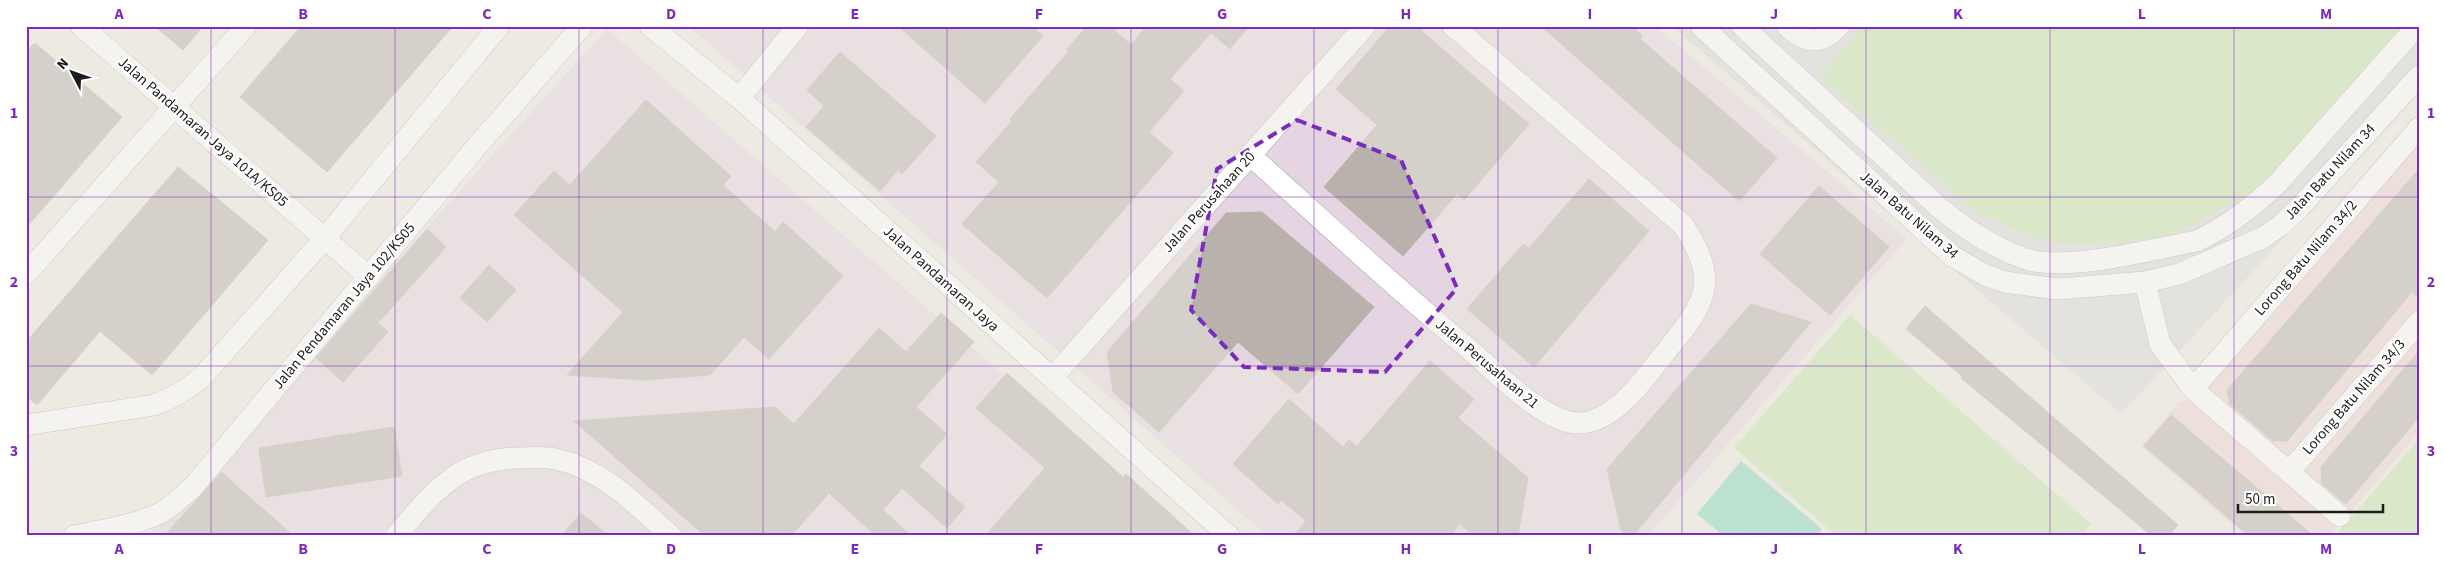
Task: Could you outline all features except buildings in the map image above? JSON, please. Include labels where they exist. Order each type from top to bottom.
[{"type":"street","name":"Jalan Pandamaran Jaya 101A/KS05","points":[[81,26],[369,277]]},
{"type":"street","points":[[26,274],[173,106],[246,26]]},
{"type":"street","points":[[26,426],[154,405],[173,398],[202,377],[325,238],[500,26]]},
{"type":"street","name":"Jalan Pendamaran Jaya 102/KS05","points":[[74,536],[134,523],[159,514],[174,504],[213,464],[478,145],[582,26]]},
{"type":"street","name":"Jalan Pandamaran Jaya","points":[[650,26],[739,98],[1229,536]]},
{"type":"street","points":[[739,98],[798,26]]},
{"type":"street","name":"Jalan Perusahaan 20","points":[[1052,378],[1366,26]]},
{"type":"street","name":"Jalan Perusahaan 21","points":[[1251,156],[1422,310],[1539,408],[1564,422],[1583,423],[1604,417],[1621,405],[1694,318],[1703,295],[1705,272],[1697,246],[1683,225],[1453,26]]},
{"type":"street","name":"Jalan Batu Nilam 34","points":[[1702,26],[1952,256],[1985,275],[2005,282],[2058,289],[2164,279],[2199,266],[2264,237],[2281,225],[2299,208],[2419,76]]},
{"type":"street","points":[[1712,26],[1721,34],[1736,57]]},
{"type":"street","name":"Jalan Batu Nilam 34","points":[[1742,26],[1942,210],[1972,233],[2025,259],[2051,263],[2094,260],[2196,242],[2211,234],[2261,199],[2278,183],[2417,26]]},
{"type":"street","points":[[1787,26],[1795,34],[1810,40],[1824,40],[1838,26]]},
{"type":"street","name":"Lorong Batu Nilam 34/2","points":[[2193,389],[2419,128]]},
{"type":"street","points":[[2145,282],[2196,242]]},
{"type":"street","points":[[2094,260],[2145,282]]},
{"type":"street","points":[[2145,282],[2160,344],[2193,389],[2340,516]]},
{"type":"street","name":"Lorong Batu Nilam 34/3","points":[[2289,472],[2419,322]]},
{"type":"street","points":[[396,536],[447,482],[469,468],[483,462],[531,458],[553,458],[598,477],[625,494],[671,536]]},
{"type":"highlighted area","points":[[1297,120],[1401,160],[1457,288],[1385,372],[1244,367],[1191,310],[1217,169]]},
{"type":"shaded area","points":[[689,26],[1655,26],[1907,239],[1648,536],[1267,536]]},
{"type":"shaded area","points":[[1672,26],[2419,26],[2419,92],[2121,414]]},
{"type":"shaded area","points":[[607,29],[1188,536],[147,536]]},
{"type":"shaded area","points":[[2419,138],[2419,432],[2330,536],[2245,536],[2141,446],[2178,403],[2193,397]]},
{"type":"green space","points":[[1863,26],[2404,26],[2266,185],[2166,238],[2088,245],[2047,242],[1979,214],[1819,77]]},
{"type":"green space","points":[[1850,315],[2091,524],[2081,536],[1837,536],[1734,448]]},
{"type":"green space","points":[[2419,439],[2419,536],[2335,536]]},
{"type":"green space","points":[[1741,461],[1822,529],[1817,536],[1724,536],[1697,514]]}]
